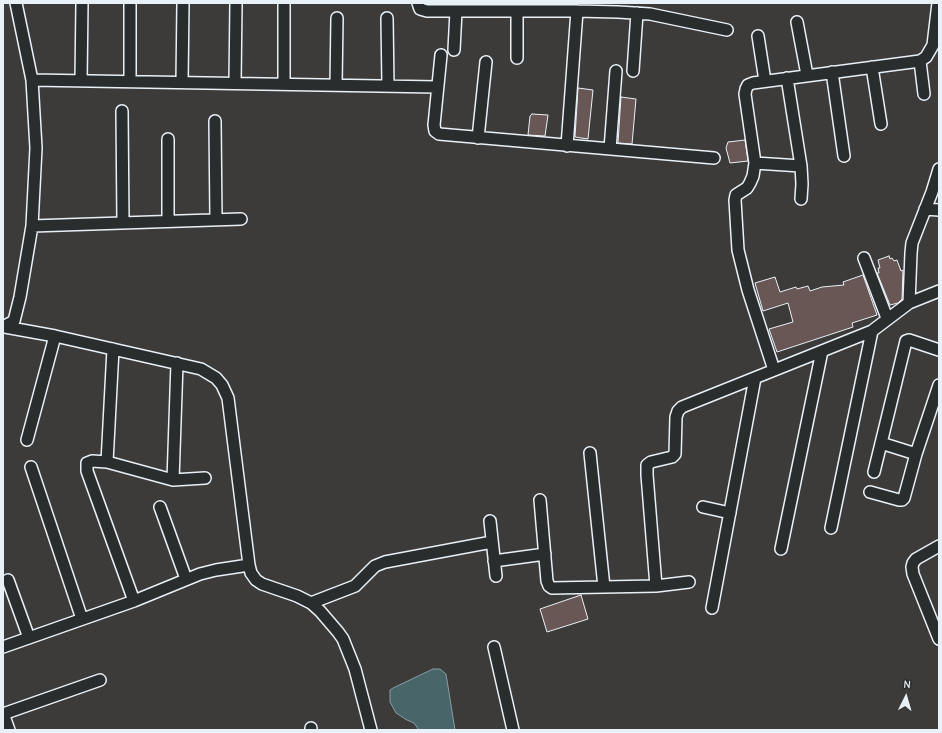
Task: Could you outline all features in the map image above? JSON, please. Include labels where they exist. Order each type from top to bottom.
[{"type":"street","points":[[4,327],[14,321],[20,298],[32,226],[36,148],[32,80],[16,3]]},
{"type":"street","points":[[81,80],[82,3]]},
{"type":"street","points":[[130,3],[130,81]]},
{"type":"street","points":[[182,82],[183,3]]},
{"type":"street","points":[[235,83],[236,3]]},
{"type":"street","points":[[284,3],[284,84]]},
{"type":"street","points":[[418,3],[420,9],[427,12],[456,11],[483,7],[516,11],[535,7],[577,11],[594,7],[650,14],[727,30]]},
{"type":"street","points":[[774,370],[748,290],[738,250],[735,200],[736,195],[747,188],[750,183],[753,176],[755,163],[745,94],[746,89],[748,85],[765,81],[920,61],[926,57],[936,45],[938,3]]},
{"type":"street","points":[[454,50],[456,11]]},
{"type":"street","points":[[516,11],[516,58]]},
{"type":"street","points":[[567,146],[577,11]]},
{"type":"street","points":[[633,71],[637,13]]},
{"type":"street","points":[[336,85],[337,18]]},
{"type":"street","points":[[387,18],[388,86]]},
{"type":"street","points":[[798,22],[807,76]]},
{"type":"street","points":[[758,36],[765,81]]},
{"type":"street","points":[[441,55],[434,125],[435,131],[439,134],[714,158]]},
{"type":"street","points":[[920,61],[924,94]]},
{"type":"street","points":[[478,138],[486,62]]},
{"type":"street","points":[[872,67],[881,124]]},
{"type":"street","points":[[610,150],[616,71]]},
{"type":"street","points":[[832,72],[844,156]]},
{"type":"street","points":[[787,78],[801,166],[801,199]]},
{"type":"street","points":[[32,80],[438,87]]},
{"type":"street","points":[[122,111],[123,223]]},
{"type":"street","points":[[215,121],[216,220]]},
{"type":"street","points":[[168,139],[168,221]]},
{"type":"street","points":[[755,163],[801,166]]},
{"type":"street","points":[[909,303],[911,253],[914,239],[939,169]]},
{"type":"street","points":[[925,209],[939,210]]},
{"type":"street","points":[[32,226],[241,219]]},
{"type":"street","points":[[864,258],[887,318]]},
{"type":"street","points":[[656,586],[647,483],[647,465],[651,462],[672,457],[675,454],[676,417],[678,411],[682,407],[872,331],[887,318],[909,303],[939,291]]},
{"type":"street","points":[[4,327],[55,336],[177,363],[201,369],[216,378],[222,385],[228,398],[248,565],[251,573],[256,580],[262,584],[297,596],[311,603],[320,611],[343,639],[355,670],[371,730]]},
{"type":"street","points":[[832,528],[872,331]]},
{"type":"street","points":[[27,440],[55,336]]},
{"type":"street","points":[[874,472],[906,341],[909,340],[939,350]]},
{"type":"street","points":[[108,462],[113,349]]},
{"type":"street","points":[[781,549],[822,351]]},
{"type":"street","points":[[173,480],[177,363]]},
{"type":"street","points":[[712,608],[755,378]]},
{"type":"street","points":[[870,492],[899,500],[904,498],[916,454],[939,385]]},
{"type":"street","points":[[881,443],[916,454]]},
{"type":"street","points":[[590,453],[604,587]]},
{"type":"street","points":[[134,601],[87,471],[87,463],[92,461],[108,462],[173,480],[205,478]]},
{"type":"street","points":[[31,467],[82,619]]},
{"type":"street","points":[[540,500],[549,586],[552,588],[656,586],[689,582]]},
{"type":"street","points":[[160,507],[186,579]]},
{"type":"street","points":[[703,507],[730,513]]},
{"type":"street","points":[[490,521],[496,576]]},
{"type":"street","points":[[311,603],[354,586],[375,566],[385,562],[492,542]]},
{"type":"street","points":[[939,546],[916,559],[912,567],[913,574],[939,639]]},
{"type":"street","points":[[494,561],[545,554]]},
{"type":"street","points":[[3,647],[134,601],[200,574],[248,565]]},
{"type":"street","points":[[8,580],[28,638]]},
{"type":"street","points":[[494,647],[513,730]]},
{"type":"street","points":[[10,730],[3,713],[100,680]]},
{"type":"water","points":[[433,669],[440,669],[446,674],[455,730],[419,730],[414,723],[396,713],[390,702],[390,690]]},
{"type":"building","points":[[578,88],[593,90],[588,139],[575,137]]},
{"type":"building","points":[[621,97],[636,99],[632,144],[618,143]]},
{"type":"building","points":[[532,114],[548,115],[545,136],[528,135],[530,116]]},
{"type":"building","points":[[745,140],[748,161],[730,163],[726,148],[728,142]]},
{"type":"building","points":[[889,256],[890,259],[892,258],[894,261],[897,260],[901,271],[903,270],[902,299],[898,303],[890,305],[877,273],[879,273],[878,268],[880,268],[878,260]]},
{"type":"building","points":[[863,275],[877,315],[852,323],[853,327],[777,352],[769,329],[793,322],[788,303],[763,311],[755,283],[775,277],[780,292],[796,287],[797,289],[808,286],[810,291],[822,287],[844,285],[843,282]]},
{"type":"building","points":[[581,595],[588,619],[547,632],[540,609]]}]
